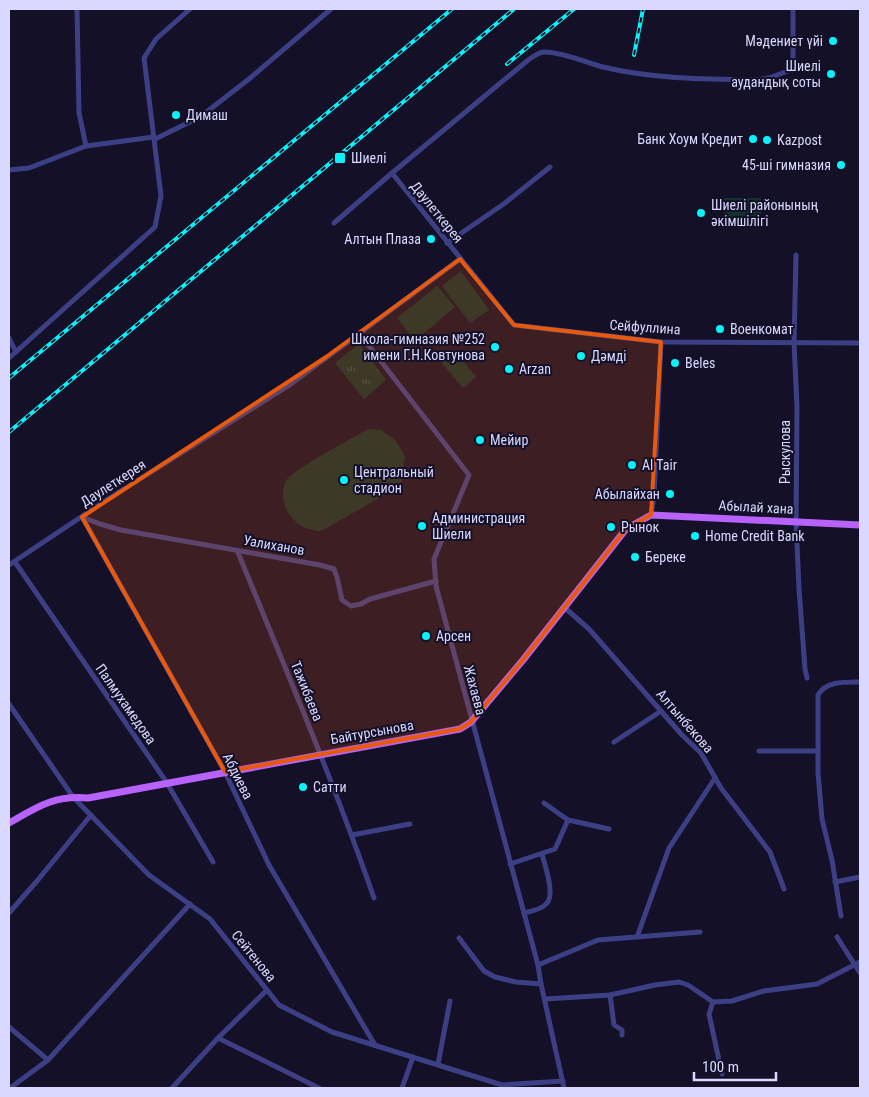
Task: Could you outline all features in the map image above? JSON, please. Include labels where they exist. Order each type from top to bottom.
[{"type":"main road","name":"Абылай хана","points":[[652,515],[860,524]]},
{"type":"main road","name":"Байтурсынова","points":[[9,823],[42,804],[73,797],[88,798],[460,729],[472,722],[626,529],[652,515]]},
{"type":"street","points":[[77,9],[78,113],[86,146]]},
{"type":"street","points":[[9,358],[155,227],[161,196],[144,58],[156,40],[190,9]]},
{"type":"street","points":[[9,170],[29,168],[86,146],[154,138],[200,117],[249,79],[331,9]]},
{"type":"street","points":[[334,223],[534,56],[544,52],[604,67],[677,78],[756,80],[769,78],[793,69],[793,9]]},
{"type":"street","points":[[448,243],[505,203],[550,167]]},
{"type":"street","name":"Даулеткерея","points":[[9,565],[288,386],[460,259],[392,173]]},
{"type":"street","name":"Рыскулова","points":[[796,255],[794,342],[797,407],[796,522],[799,588],[807,678]]},
{"type":"street","name":"Сейфуллина","points":[[460,259],[514,326],[661,342],[860,343]]},
{"type":"street","name":"Жахаева","points":[[359,333],[470,475],[434,559],[436,581],[538,965],[564,1088]]},
{"type":"street","points":[[9,338],[16,352]]},
{"type":"street","points":[[652,515],[661,342]]},
{"type":"street","name":"Уалиханов","points":[[82,517],[122,530],[334,569],[342,600],[350,606],[436,581]]},
{"type":"street","name":"Абдиева","points":[[82,517],[225,772],[269,865],[375,1045]]},
{"type":"street","name":"Тажибаева","points":[[237,550],[352,835],[374,898]]},
{"type":"street","name":"Палмухамедова","points":[[14,562],[167,783],[213,862]]},
{"type":"street","name":"Алтынбекова","points":[[564,607],[589,629],[682,735],[701,753],[715,778],[770,852],[784,888]]},
{"type":"street","points":[[841,916],[822,819],[818,751],[818,695],[822,688],[828,684],[860,682]]},
{"type":"street","name":"Сейтенова","points":[[9,704],[73,797],[149,875],[210,919],[279,1005],[332,1032],[502,1085],[563,1082]]},
{"type":"street","points":[[614,742],[661,711]]},
{"type":"street","points":[[759,751],[818,751]]},
{"type":"street","points":[[637,937],[668,848],[715,778]]},
{"type":"street","points":[[544,803],[568,820],[609,828]]},
{"type":"street","points":[[9,913],[91,815]]},
{"type":"street","points":[[510,864],[555,849],[568,820]]},
{"type":"street","points":[[352,835],[410,824]]},
{"type":"street","points":[[524,913],[541,908],[548,903],[551,894],[542,854]]},
{"type":"street","points":[[835,882],[860,877]]},
{"type":"street","points":[[10,1088],[48,1060],[190,904]]},
{"type":"street","points":[[538,965],[598,940],[700,932]]},
{"type":"street","points":[[837,937],[858,963],[860,973]]},
{"type":"street","points":[[459,938],[484,971],[495,977],[541,984]]},
{"type":"street","points":[[545,998],[610,995],[679,982],[688,985],[713,1002],[732,1001],[764,991],[818,984],[858,963]]},
{"type":"street","points":[[172,1088],[218,1038],[267,990]]},
{"type":"street","points":[[610,995],[614,1025],[622,1030],[622,1036]]},
{"type":"street","points":[[438,1064],[450,1001]]},
{"type":"street","points":[[713,1002],[709,1014],[722,1074]]},
{"type":"street","points":[[9,1027],[48,1060]]},
{"type":"street","points":[[218,1038],[319,1088]]},
{"type":"street","points":[[402,1088],[413,1057]]},
{"type":"highlighted area","points":[[460,259],[514,325],[661,342],[651,515],[626,529],[523,660],[471,722],[460,729],[225,772],[82,517],[326,357]]},
{"type":"green space","points":[[723,198],[761,198],[761,227],[724,227]]},
{"type":"green space","points":[[461,271],[489,310],[470,323],[442,286]]},
{"type":"green space","points":[[437,286],[455,307],[415,341],[397,318]]},
{"type":"green space","points":[[359,344],[386,380],[364,399],[335,363]]},
{"type":"green space","points":[[454,350],[476,377],[463,388],[440,361]]},
{"type":"green space","name":"Центральный стадион","points":[[368,429],[381,430],[396,441],[405,456],[402,481],[395,489],[321,531],[311,530],[296,522],[285,507],[283,493],[286,481],[299,469]]},
{"type":"railway","points":[[9,378],[452,9]]},
{"type":"railway","points":[[9,432],[514,9]]},
{"type":"railway","points":[[507,64],[574,9]]},
{"type":"railway","points":[[634,55],[643,9]]},
{"type":"place","name":"Мәдениет үйі","points":[[833,41]]},
{"type":"place","name":"Шиелі аудандық соты","points":[[831,74]]},
{"type":"place","name":"Димаш","points":[[176,115]]},
{"type":"place","name":"Банк Хоум Кредит","points":[[753,139]]},
{"type":"place","name":"Kazpost","points":[[767,140]]},
{"type":"place","name":"Шиелі","points":[[340,158]]},
{"type":"place","name":"45-ші гимназия","points":[[841,165]]},
{"type":"place","name":"Шиелі районының әкімшілігі","points":[[701,213]]},
{"type":"place","name":"Алтын Плаза","points":[[431,239]]},
{"type":"place","name":"Военкомат","points":[[720,329]]},
{"type":"place","name":"Школа-гимназия №252 имени Г.Н.Ковтунова","points":[[495,347]]},
{"type":"place","name":"Дәмді","points":[[581,356]]},
{"type":"place","name":"Beles","points":[[675,363]]},
{"type":"place","name":"Arzan","points":[[509,369]]},
{"type":"place","name":"Мейир","points":[[480,440]]},
{"type":"place","name":"Al Tair","points":[[632,465]]},
{"type":"place","name":"Центральный стадион","points":[[344,480]]},
{"type":"place","name":"Абылайхан","points":[[670,494]]},
{"type":"place","name":"Администрация Шиели","points":[[422,526]]},
{"type":"place","name":"Рынок","points":[[611,527]]},
{"type":"place","name":"Home Credit Bank","points":[[695,536]]},
{"type":"place","name":"Береке","points":[[635,557]]},
{"type":"place","name":"Арсен","points":[[426,636]]},
{"type":"place","name":"Сатти","points":[[303,787]]}]
